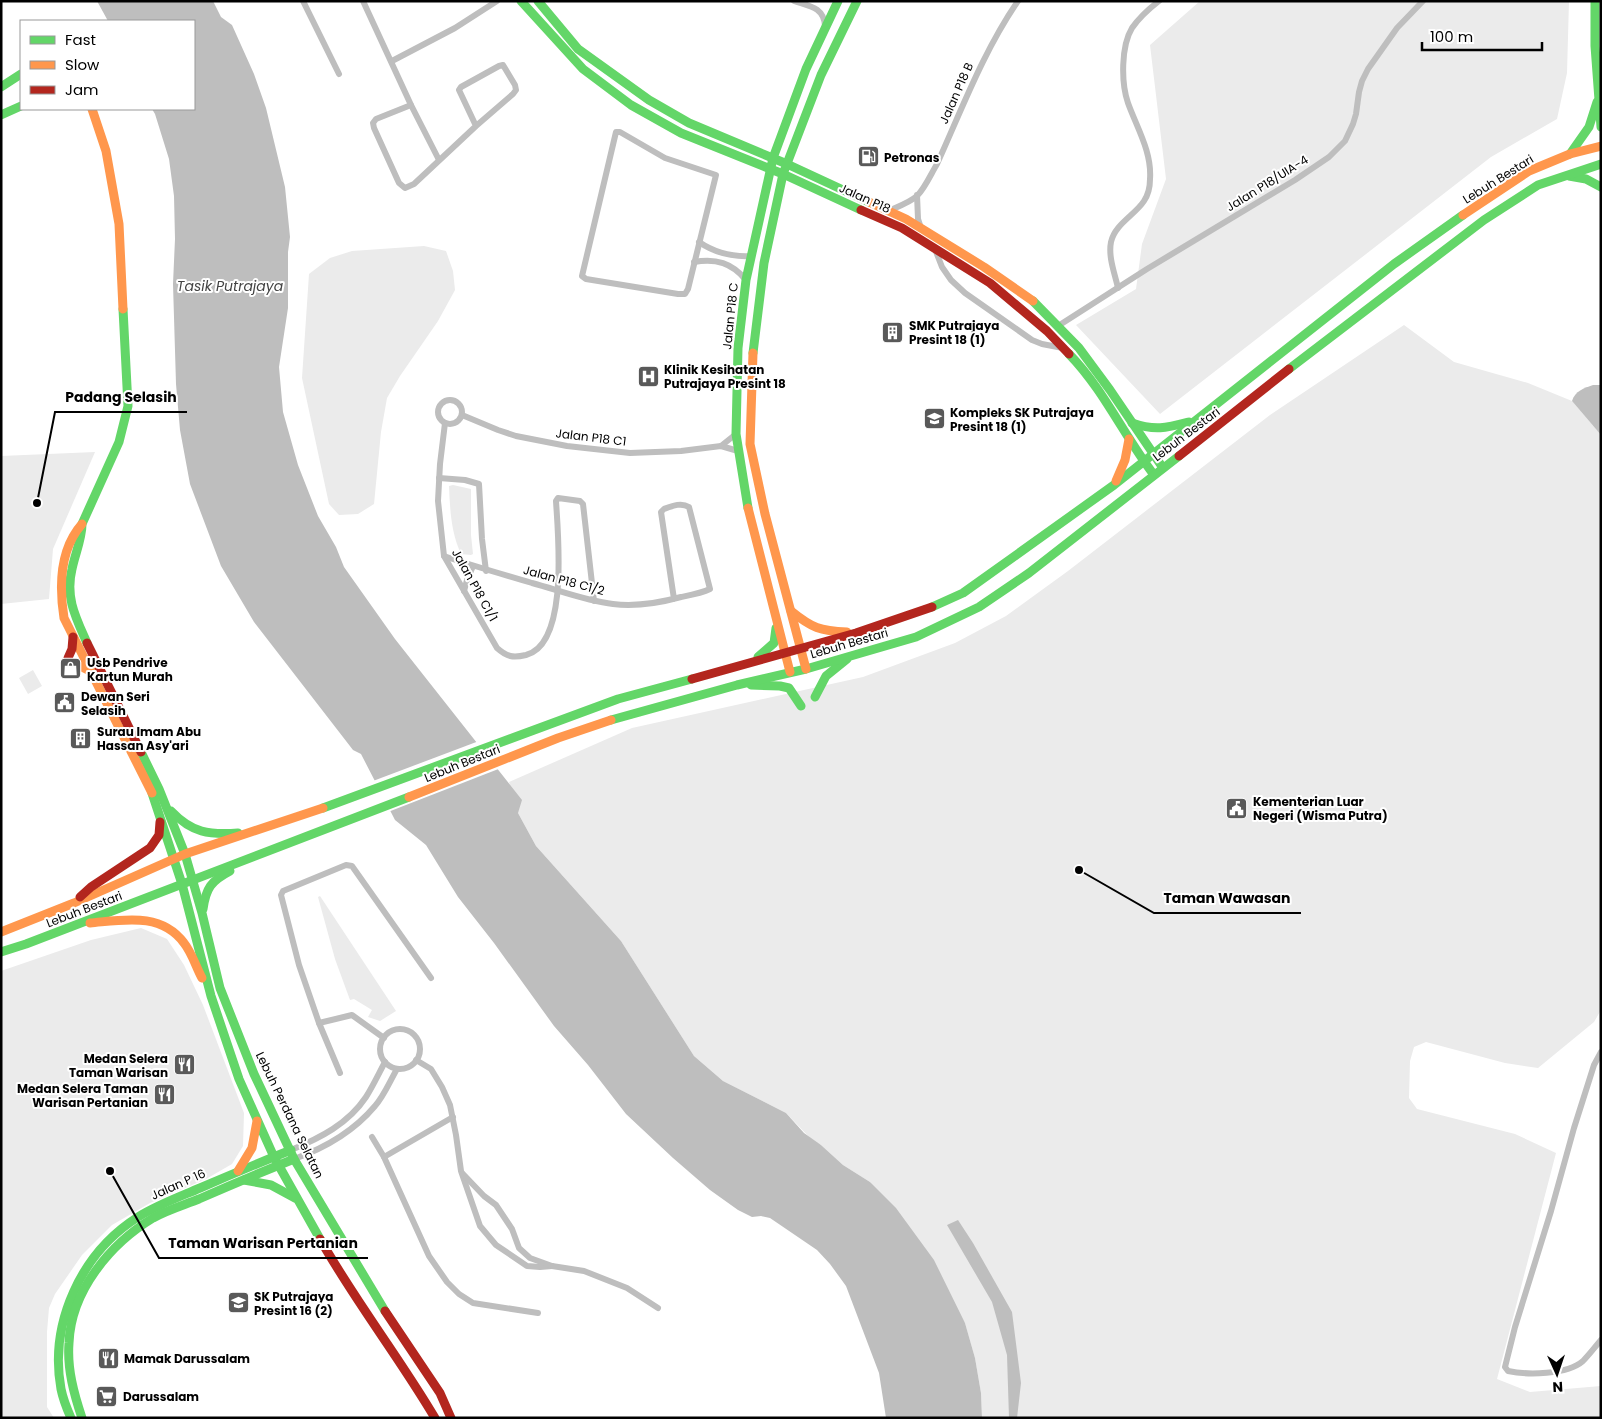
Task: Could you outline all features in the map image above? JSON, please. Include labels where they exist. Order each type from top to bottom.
[{"type":"main road","name":"Jalan P18","points":[[521,1],[547,32],[583,69],[631,105],[681,133],[783,174],[902,228],[990,283],[1047,331],[1098,388],[1129,439],[1154,475]]},
{"type":"main road","name":"Jalan P18","points":[[538,1],[578,49],[649,100],[689,123],[787,164],[888,211],[984,267],[1030,298],[1078,348],[1110,390],[1163,468]]},
{"type":"main road","name":"Jalan P18 C","points":[[790,672],[749,517],[738,451],[736,434],[738,348],[746,280],[773,158],[806,69],[838,1]]},
{"type":"main road","points":[[806,669],[765,514],[750,444],[753,352],[764,263],[783,174],[821,75],[857,1]]},
{"type":"main road","points":[[1595,1],[1595,46],[1601,127]]},
{"type":"main road","points":[[1,87],[20,75]]},
{"type":"main road","points":[[1570,154],[1589,127],[1599,98]]},
{"type":"main road","points":[[1,116],[20,106]]},
{"type":"main road","points":[[92,110],[106,151],[120,224],[128,406],[119,442],[82,524],[76,530],[67,549],[61,584],[64,618],[73,637],[86,655],[92,672],[142,772],[161,817],[182,884],[210,996],[239,1080],[257,1121],[297,1200],[336,1267],[418,1389],[434,1418]]},
{"type":"main road","name":"Lebuh Bestari","points":[[1,932],[74,903],[173,858],[326,807],[618,699],[856,633],[930,608],[963,593],[1114,485],[1394,264],[1475,206],[1529,171],[1570,154],[1601,146]]},
{"type":"main road","name":"Lebuh Bestari","points":[[1,952],[273,851],[558,738],[621,716],[736,685],[806,669],[916,637],[979,607],[1029,573],[1335,333],[1484,220],[1538,185],[1601,164]]},
{"type":"main road","points":[[1565,175],[1588,179],[1601,187]]},
{"type":"main road","points":[[1131,422],[1148,429],[1160,430],[1194,421]]},
{"type":"main road","points":[[1114,485],[1125,464],[1129,439]]},
{"type":"main road","points":[[82,524],[82,532],[71,572],[69,594],[74,613],[87,643],[86,655]]},
{"type":"main road","points":[[791,611],[816,629],[856,633]]},
{"type":"main road","points":[[749,663],[774,643],[776,621]]},
{"type":"main road","points":[[73,637],[70,662],[92,672]]},
{"type":"main road","name":"Lebuh Perdana Selatan","points":[[86,655],[149,768],[166,806],[194,880],[220,988],[254,1074],[292,1154],[367,1283],[440,1393],[451,1418]]},
{"type":"main road","points":[[815,697],[826,676],[853,655]]},
{"type":"main road","points":[[736,685],[789,688],[801,706]]},
{"type":"main road","points":[[166,806],[178,820],[189,828],[204,833],[251,832]]},
{"type":"main road","points":[[74,903],[91,887],[150,848],[159,835],[161,817]]},
{"type":"main road","points":[[202,913],[207,888],[219,877],[273,851]]},
{"type":"main road","points":[[78,924],[145,919],[160,923],[175,932],[185,944],[210,996]]},
{"type":"main road","points":[[238,1171],[250,1154],[254,1144],[257,1121]]},
{"type":"main road","name":"Jalan P 16","points":[[82,1418],[74,1394],[70,1373],[70,1331],[81,1298],[101,1262],[138,1227],[155,1217],[241,1180],[292,1154]]},
{"type":"main road","name":"Jalan P 16","points":[[70,1418],[61,1390],[58,1364],[61,1322],[78,1282],[94,1256],[132,1220],[151,1209],[238,1171],[276,1161]]},
{"type":"main road","points":[[241,1180],[278,1187],[297,1200]]},
{"type":"street","points":[[303,1],[338,74]]},
{"type":"street","points":[[364,1],[411,105],[440,160]]},
{"type":"street","points":[[392,61],[455,28],[497,1]]},
{"type":"street","points":[[794,1],[817,9],[825,20],[826,28]]},
{"type":"street","name":"Jalan P18 B","points":[[888,211],[917,195],[937,164],[988,51],[1001,26],[1018,1]]},
{"type":"street","points":[[1118,288],[1112,262],[1111,244],[1117,230],[1145,200],[1150,179],[1148,155],[1125,91],[1123,70],[1125,53],[1128,36],[1132,28],[1159,1]]},
{"type":"street","name":"Jalan P18/UIA-4","points":[[1058,326],[1295,180],[1329,157],[1344,140],[1353,124],[1362,81],[1368,69],[1397,28],[1423,1]]},
{"type":"street","points":[[411,105],[376,119],[373,123],[399,183],[405,188],[410,187],[513,94],[516,90],[515,85],[503,65],[461,87],[459,90],[476,126]]},
{"type":"street","points":[[616,132],[620,132],[665,158],[716,175],[699,242],[687,292],[681,294],[586,279],[582,276],[616,132]]},
{"type":"street","points":[[917,195],[920,228]]},
{"type":"street","points":[[699,242],[708,248],[724,254],[751,256]]},
{"type":"street","points":[[935,249],[942,267],[951,280],[965,293],[1032,340],[1063,348]]},
{"type":"street","points":[[694,262],[714,260],[723,262],[732,266],[746,280]]},
{"type":"street","points":[[453,400],[461,407],[462,415],[457,422],[445,423],[440,419],[439,406],[445,401],[453,400]]},
{"type":"street","name":"Jalan P18 C1","points":[[462,415],[516,436],[567,446],[630,453],[681,451],[721,446],[738,451]]},
{"type":"street","name":"Jalan P18 C1/1","points":[[445,423],[438,501],[444,556],[498,648],[506,655],[513,657],[530,654],[537,650],[544,641],[552,623],[558,590],[556,501],[558,498],[568,498],[580,501],[583,504],[594,601]]},
{"type":"street","points":[[721,446],[736,434]]},
{"type":"street","points":[[439,478],[464,480],[478,484],[486,571]]},
{"type":"street","name":"Jalan P18 C1/2","points":[[444,556],[486,571],[594,601],[626,605],[655,603],[674,599],[710,589],[689,507],[680,504],[664,508],[662,512],[674,599]]},
{"type":"street","points":[[464,591],[473,566]]},
{"type":"street","points":[[340,1073],[319,1023],[299,965],[281,895],[283,891],[346,865],[352,866],[431,978]]},
{"type":"street","points":[[319,1023],[352,1015],[384,1038]]},
{"type":"street","points":[[395,1030],[402,1030],[414,1035],[419,1047],[419,1054],[416,1060],[408,1067],[392,1068],[385,1062],[380,1050],[384,1038],[395,1030]]},
{"type":"street","points":[[1601,1052],[1594,1065],[1574,1128],[1551,1211],[1515,1327],[1506,1367],[1508,1371],[1520,1373],[1563,1371],[1582,1362],[1601,1340]]},
{"type":"street","points":[[416,1060],[431,1069],[450,1105],[460,1171],[480,1226],[496,1245],[527,1266],[540,1268],[552,1266]]},
{"type":"street","name":"Jalan P 16","points":[[292,1154],[345,1122],[366,1097],[385,1062]]},
{"type":"street","name":"Jalan P 16","points":[[292,1154],[309,1154],[348,1132],[376,1105],[397,1069]]},
{"type":"street","points":[[384,1157],[453,1117]]},
{"type":"street","points":[[372,1137],[384,1157],[429,1256],[447,1282],[459,1294],[473,1303],[538,1313]]},
{"type":"street","points":[[460,1171],[484,1196],[496,1204],[512,1229],[518,1248],[530,1258],[552,1266],[584,1271],[627,1288],[658,1308]]},
{"type":"street","points":[[471,1203],[476,1197],[484,1196]]},
{"type":"street","points":[[509,1255],[516,1253],[518,1248]]},
{"type":"shaded area","points":[[1200,1],[1569,1],[1567,73],[1557,119],[1491,157],[1160,414],[1076,325],[1136,289],[1142,244],[1166,179],[1150,45]]},
{"type":"shaded area","points":[[424,246],[446,251],[453,271],[455,290],[438,321],[387,398],[381,432],[374,504],[358,514],[339,515],[329,504],[302,378],[309,274],[330,258],[352,251]]},
{"type":"shaded area","points":[[1404,325],[1454,362],[1528,383],[1572,401],[1601,435],[1601,1010],[1594,1022],[1538,1068],[1505,1063],[1426,1042],[1414,1047],[1410,1061],[1409,1098],[1417,1109],[1515,1134],[1556,1153],[1497,1379],[1530,1392],[1601,1386],[1601,1418],[982,1418],[981,1393],[975,1358],[965,1323],[870,1182],[843,1165],[821,1145],[812,1140],[786,1113],[723,1081],[694,1056],[621,941],[536,846],[518,813],[509,782],[632,728],[863,677],[955,643],[1006,616],[1068,571],[1270,415]]},
{"type":"shaded area","points":[[95,452],[53,549],[49,599],[1,604],[1,456]]},
{"type":"shaded area","points":[[453,485],[471,489],[473,554],[471,555],[461,554],[455,537],[449,486]]},
{"type":"shaded area","points":[[33,670],[42,686],[28,694],[19,678]]},
{"type":"shaded area","points":[[320,896],[396,1011],[380,1021],[368,1017],[372,1010],[354,999],[350,1000],[335,959],[318,897]]},
{"type":"shaded area","points":[[141,928],[167,939],[184,965],[203,1005],[244,1113],[243,1146],[232,1164],[206,1179],[150,1203],[112,1225],[82,1255],[55,1294],[49,1308],[47,1332],[47,1407],[54,1418],[1,1418],[1,971],[91,940]]},
{"type":"water","name":"Tasik Putrajaya","points":[[97,1],[213,1],[221,17],[232,25],[254,74],[266,108],[285,187],[290,237],[288,252],[288,308],[279,367],[283,412],[298,465],[318,516],[336,547],[344,567],[395,639],[522,800],[518,813],[536,846],[621,941],[694,1056],[723,1081],[786,1113],[804,1133],[821,1145],[843,1165],[870,1182],[896,1208],[934,1260],[965,1323],[975,1358],[981,1393],[982,1418],[886,1418],[879,1373],[846,1286],[830,1264],[817,1250],[770,1218],[752,1217],[738,1210],[710,1190],[626,1114],[588,1065],[554,1026],[458,897],[426,845],[395,820],[361,754],[353,750],[254,622],[221,566],[190,484],[180,430],[176,384],[173,284],[174,196],[169,159],[153,110],[195,110],[195,20],[107,20]]},
{"type":"water","points":[[1593,385],[1601,385],[1601,435],[1572,401],[1578,392]]},
{"type":"water","points":[[958,1220],[1012,1312],[1021,1383],[1017,1418],[1009,1418],[1007,1355],[992,1302],[947,1225]]},
{"type":"pier","points":[[479,741],[501,768],[388,812],[373,781]]},
{"type":"traffic: fast","points":[[521,1],[583,69],[631,105],[681,133],[783,174],[861,210]]},
{"type":"traffic: fast","points":[[538,1],[578,49],[649,100],[689,123],[787,164],[869,202]]},
{"type":"traffic: fast","points":[[748,508],[736,434],[738,348],[746,280],[773,158],[806,69],[838,1]]},
{"type":"traffic: fast","points":[[753,353],[764,263],[783,174],[821,75],[857,1]]},
{"type":"traffic: fast","points":[[1595,1],[1595,46],[1601,127]]},
{"type":"traffic: fast","points":[[1,87],[20,75]]},
{"type":"traffic: fast","points":[[1570,154],[1589,127],[1597,102]]},
{"type":"traffic: fast","points":[[1,115],[20,106]]},
{"type":"traffic: fast","points":[[1289,369],[1484,220],[1538,185],[1601,164]]},
{"type":"traffic: fast","points":[[1569,176],[1586,179],[1601,187]]},
{"type":"traffic: fast","points":[[932,607],[963,593],[1114,485],[1394,264],[1463,215]]},
{"type":"traffic: fast","points":[[1033,301],[1079,348],[1163,468]]},
{"type":"traffic: fast","points":[[87,643],[73,607],[70,579],[82,524],[119,442],[128,406],[123,309]]},
{"type":"traffic: fast","points":[[1069,354],[1093,383],[1154,475]]},
{"type":"traffic: fast","points":[[1132,423],[1160,428],[1189,422]]},
{"type":"traffic: fast","points":[[611,720],[737,685],[806,669],[916,637],[979,607],[1029,573],[1179,456]]},
{"type":"traffic: fast","points":[[758,657],[774,643],[776,628]]},
{"type":"traffic: fast","points":[[815,697],[826,676],[847,659]]},
{"type":"traffic: fast","points":[[323,808],[618,699],[692,679]]},
{"type":"traffic: fast","points":[[751,685],[789,688],[801,706]]},
{"type":"traffic: fast","points":[[141,752],[159,789],[185,854],[202,913],[220,988],[254,1074],[294,1159],[385,1311]]},
{"type":"traffic: fast","points":[[152,793],[182,884],[211,996],[239,1079],[274,1157],[320,1239]]},
{"type":"traffic: fast","points":[[1,952],[266,853],[409,797]]},
{"type":"traffic: fast","points":[[171,811],[186,824],[202,831],[218,834],[238,833]]},
{"type":"traffic: fast","points":[[203,909],[210,886],[218,878],[230,871]]},
{"type":"traffic: fast","points":[[71,1418],[61,1389],[60,1339],[65,1315],[74,1292],[85,1270],[100,1250],[118,1232],[138,1217],[153,1209],[291,1150]]},
{"type":"traffic: fast","points":[[82,1418],[70,1372],[69,1343],[71,1324],[85,1287],[108,1255],[122,1241],[158,1215],[294,1159]]},
{"type":"traffic: fast","points":[[244,1180],[271,1185],[295,1198]]},
{"type":"traffic: slow","points":[[92,110],[106,151],[119,224],[123,309]]},
{"type":"traffic: slow","points":[[1463,215],[1529,171],[1570,154],[1601,146]]},
{"type":"traffic: slow","points":[[869,202],[906,219],[984,267],[1033,301]]},
{"type":"traffic: slow","points":[[753,353],[750,444],[765,514],[806,669]]},
{"type":"traffic: slow","points":[[1116,481],[1125,460],[1129,439]]},
{"type":"traffic: slow","points":[[748,508],[790,672]]},
{"type":"traffic: slow","points":[[82,524],[74,534],[65,557],[61,581],[64,618],[152,793]]},
{"type":"traffic: slow","points":[[791,611],[817,627],[830,631],[847,632]]},
{"type":"traffic: slow","points":[[72,665],[92,672]]},
{"type":"traffic: slow","points":[[409,797],[558,738],[611,720]]},
{"type":"traffic: slow","points":[[1,932],[74,903],[185,854],[323,808]]},
{"type":"traffic: slow","points":[[90,923],[141,920],[164,926],[175,933],[187,947],[202,978]]},
{"type":"traffic: slow","points":[[238,1171],[252,1148],[257,1121]]},
{"type":"traffic: jam","points":[[861,210],[902,228],[990,283],[1047,331],[1069,354]]},
{"type":"traffic: jam","points":[[1179,456],[1289,369]]},
{"type":"traffic: jam","points":[[692,679],[856,633],[932,607]]},
{"type":"traffic: jam","points":[[68,658],[72,649],[73,637]]},
{"type":"traffic: jam","points":[[87,643],[141,752]]},
{"type":"traffic: jam","points":[[80,897],[91,887],[150,848],[159,835],[160,822]]},
{"type":"traffic: jam","points":[[320,1239],[435,1418]]},
{"type":"traffic: jam","points":[[385,1311],[440,1393],[451,1418]]},
{"type":"place","name":"Petronas","points":[[868,157]]},
{"type":"place","name":"SMK Putrajaya Presint 18 (1)","points":[[893,332]]},
{"type":"place","name":"Klinik Kesihatan Putrajaya Presint 18","points":[[648,376]]},
{"type":"place","name":"Kompleks SK Putrajaya Presint 18 (1)","points":[[934,419]]},
{"type":"place","name":"Padang Selasih","points":[[37,503]]},
{"type":"place","name":"Usb Pendrive Kartun Murah","points":[[71,669]]},
{"type":"place","name":"Dewan Seri Selasih","points":[[65,703]]},
{"type":"place","name":"Surau Imam Abu Hassan Asy'ari","points":[[81,738]]},
{"type":"place","name":"Kementerian Luar Negeri (Wisma Putra)","points":[[1237,808]]},
{"type":"place","name":"Taman Wawasan","points":[[1079,870]]},
{"type":"place","name":"Medan Selera Taman Warisan","points":[[184,1065]]},
{"type":"place","name":"Medan Selera Taman Warisan Pertanian","points":[[164,1095]]},
{"type":"place","name":"Taman Warisan Pertanian","points":[[110,1171]]},
{"type":"place","name":"SK Putrajaya Presint 16 (2)","points":[[238,1303]]},
{"type":"place","name":"Mamak Darussalam","points":[[108,1358]]},
{"type":"place","name":"Darussalam","points":[[107,1396]]}]
